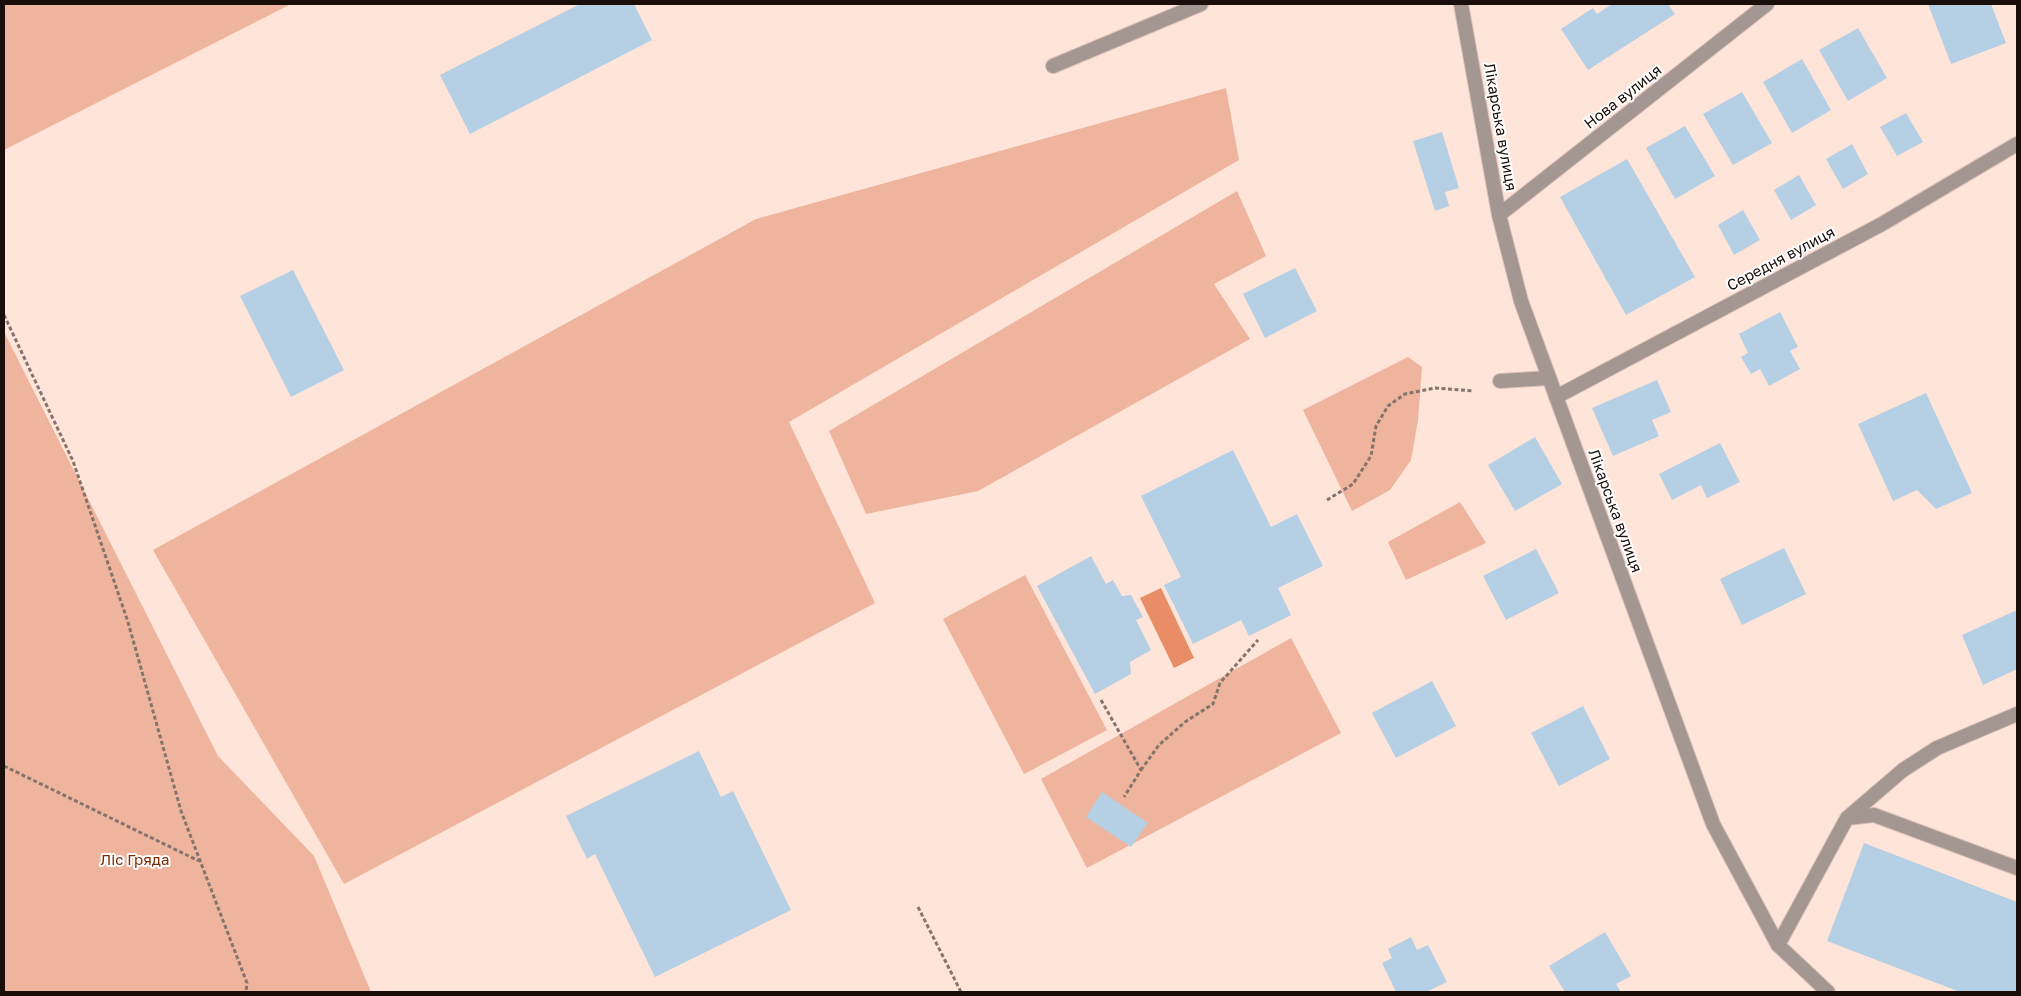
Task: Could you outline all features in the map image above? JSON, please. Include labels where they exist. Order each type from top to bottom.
[{"type":"street","points":[[1052,66],[1201,4]]},
{"type":"street","name":"Лікарська вулиця","points":[[1461,4],[1499,215],[1521,301],[1713,824],[1778,945],[1828,992]]},
{"type":"street","name":"Нова вулиця","points":[[1499,215],[1767,4]]},
{"type":"street","name":"Середня вулиця","points":[[1556,397],[1882,224],[2017,144]]},
{"type":"street","points":[[1500,381],[1549,378]]},
{"type":"street","points":[[1778,945],[1847,818],[1902,770],[1930,753],[2017,714]]},
{"type":"street","points":[[1847,818],[1874,815],[2017,868]]},
{"type":"path","points":[[4,315],[73,461],[128,622],[180,811],[247,983],[246,992]]},
{"type":"path","points":[[1327,500],[1353,484],[1371,456],[1376,426],[1388,406],[1405,394],[1435,388],[1474,391]]},
{"type":"path","points":[[1124,797],[1159,745],[1185,722],[1213,704],[1220,683],[1258,640]]},
{"type":"path","points":[[1101,700],[1141,770]]},
{"type":"path","points":[[4,766],[200,861]]},
{"type":"path","points":[[918,907],[961,992]]},
{"type":"green space","points":[[4,4],[291,4],[4,150]]},
{"type":"green space","points":[[1226,88],[1239,160],[789,422],[875,603],[344,884],[153,550],[756,219]]},
{"type":"green space","points":[[1237,191],[1266,256],[1214,284],[1250,339],[978,491],[866,514],[829,431]]},
{"type":"green space","name":"Ліс Гряда","points":[[4,332],[218,756],[314,856],[371,992],[4,992]]},
{"type":"green space","points":[[1408,357],[1422,367],[1418,420],[1411,460],[1390,490],[1352,511],[1303,410]]},
{"type":"green space","points":[[1460,502],[1486,543],[1406,580],[1388,542]]},
{"type":"green space","points":[[1025,575],[1107,730],[1024,774],[943,619]]},
{"type":"green space","points":[[1291,638],[1341,733],[1087,868],[1041,779]]},
{"type":"shaded area","points":[[1161,588],[1194,658],[1174,668],[1140,598]]},
{"type":"building","points":[[580,4],[634,4],[652,40],[470,134],[440,75]]},
{"type":"building","points":[[1612,4],[1668,4],[1675,14],[1588,70],[1561,29],[1593,8],[1597,14]]},
{"type":"building","points":[[1928,4],[1991,4],[2006,43],[1951,64]]},
{"type":"building","points":[[1858,28],[1887,78],[1848,101],[1819,50]]},
{"type":"building","points":[[1802,59],[1831,110],[1792,133],[1763,82]]},
{"type":"building","points":[[1742,92],[1772,143],[1733,165],[1703,114]]},
{"type":"building","points":[[1906,113],[1923,142],[1897,156],[1880,127]]},
{"type":"building","points":[[1685,126],[1715,176],[1675,199],[1646,148]]},
{"type":"building","points":[[1442,132],[1459,188],[1445,192],[1449,206],[1435,211],[1413,141]]},
{"type":"building","points":[[1852,144],[1868,174],[1843,189],[1826,159]]},
{"type":"building","points":[[1627,159],[1695,277],[1626,315],[1560,197]]},
{"type":"building","points":[[1799,175],[1816,205],[1791,220],[1774,190]]},
{"type":"building","points":[[1743,210],[1760,240],[1734,255],[1718,225]]},
{"type":"building","points":[[1295,268],[1317,311],[1265,338],[1243,294]]},
{"type":"building","points":[[293,270],[344,370],[291,397],[240,296]]},
{"type":"building","points":[[1780,312],[1798,347],[1790,351],[1800,369],[1769,386],[1760,369],[1751,374],[1741,357],[1748,353],[1739,334]]},
{"type":"building","points":[[1657,380],[1671,412],[1652,420],[1659,436],[1613,456],[1592,408]]},
{"type":"building","points":[[1926,393],[1972,493],[1936,509],[1917,490],[1893,501],[1858,424]]},
{"type":"building","points":[[1535,437],[1562,484],[1515,511],[1488,465]]},
{"type":"building","points":[[1720,443],[1740,482],[1707,498],[1701,485],[1672,500],[1659,474]]},
{"type":"building","points":[[1233,450],[1271,527],[1297,514],[1323,566],[1278,588],[1291,615],[1249,636],[1241,620],[1193,644],[1164,585],[1181,577],[1141,496]]},
{"type":"building","points":[[1784,548],[1806,594],[1742,625],[1720,579]]},
{"type":"building","points":[[1536,549],[1559,593],[1506,620],[1483,576]]},
{"type":"building","points":[[1091,556],[1106,584],[1113,580],[1122,596],[1131,595],[1143,617],[1136,620],[1151,650],[1130,662],[1131,674],[1095,694],[1037,586]]},
{"type":"building","points":[[2017,610],[2017,669],[1983,685],[1962,635]]},
{"type":"building","points":[[1432,681],[1456,726],[1396,758],[1372,713]]},
{"type":"building","points":[[1583,706],[1610,759],[1559,786],[1531,733]]},
{"type":"building","points":[[699,751],[721,797],[733,791],[791,910],[655,977],[595,854],[587,859],[566,816]]},
{"type":"building","points":[[1102,792],[1148,823],[1131,847],[1086,817]]},
{"type":"building","points":[[1864,843],[2017,902],[2017,992],[1960,992],[1827,941]]},
{"type":"building","points":[[1605,932],[1631,976],[1616,984],[1621,992],[1565,992],[1549,966]]},
{"type":"building","points":[[1411,937],[1417,950],[1428,945],[1447,982],[1426,992],[1396,992],[1382,963],[1392,958],[1388,949]]}]
